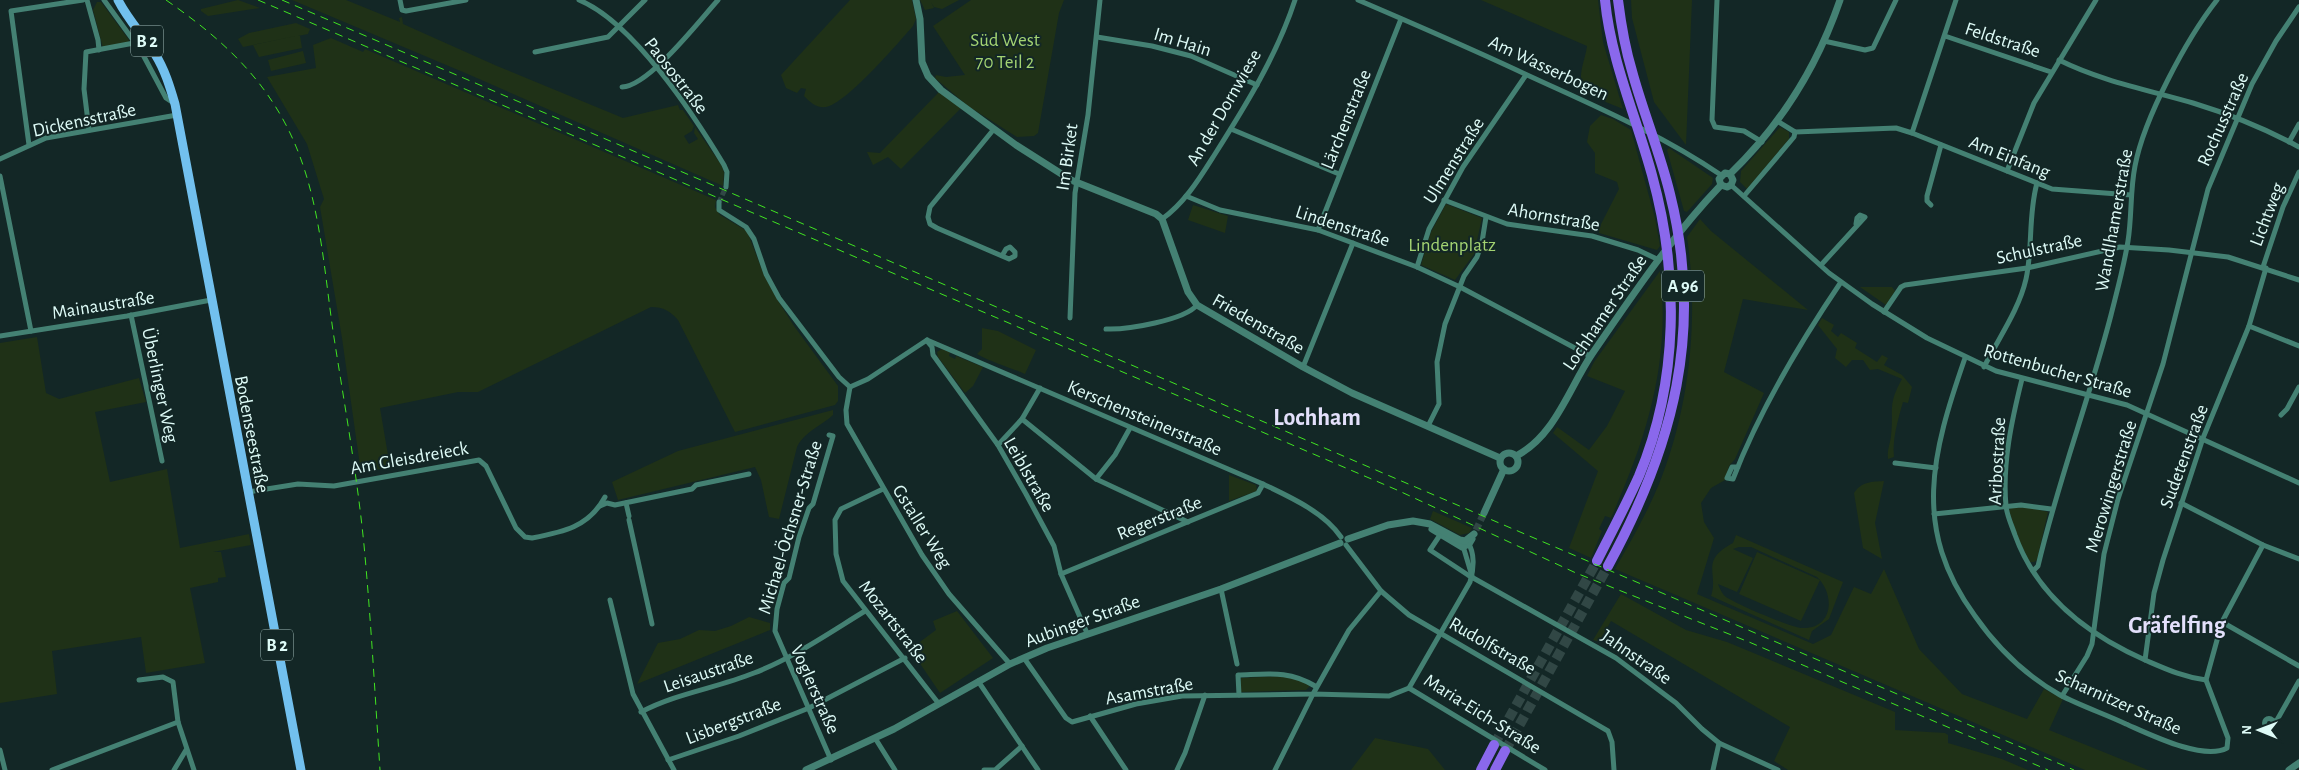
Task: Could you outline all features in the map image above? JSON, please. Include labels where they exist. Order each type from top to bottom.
[{"type":"highway","name":"A 96","points":[[1597,561],[1639,475],[1652,438],[1666,377],[1671,308],[1670,270],[1663,222],[1652,175],[1618,70],[1605,0]]},
{"type":"highway","name":"A 96","points":[[1608,566],[1633,521],[1664,440],[1674,403],[1682,352],[1684,308],[1682,263],[1675,215],[1665,174],[1632,70],[1618,0]]},
{"type":"highway","points":[[1481,770],[1494,745]]},
{"type":"highway","points":[[1495,770],[1505,752]]},
{"type":"main road","name":"Bodenseestraße","points":[[118,0],[124,12],[160,63],[175,104],[301,770]]},
{"type":"street","points":[[29,145],[12,11],[83,0]]},
{"type":"street","points":[[87,0],[99,50]]},
{"type":"street","name":"Bodenseestraße","points":[[104,0],[156,75],[166,98],[175,104]]},
{"type":"street","points":[[400,0],[403,11],[466,0]]},
{"type":"street","name":"Paosostraße","points":[[579,0],[596,8],[619,28],[673,88],[724,165],[727,172],[726,187]]},
{"type":"street","points":[[535,52],[608,37],[645,0]]},
{"type":"street","points":[[622,87],[636,84],[656,68],[718,0]]},
{"type":"street","points":[[916,0],[920,19],[922,62],[925,70],[941,90],[1029,154],[1076,182],[1156,214],[1162,219]]},
{"type":"street","name":"Im Birket","points":[[1070,318],[1076,182],[1097,37],[1100,0]]},
{"type":"street","name":"An der Dornwiese","points":[[1162,219],[1186,196],[1231,129],[1257,84],[1289,19],[1295,0]]},
{"type":"street","name":"Am Wasserbogen","points":[[1358,0],[1615,114],[1675,145],[1720,175]]},
{"type":"street","points":[[1716,0],[1712,120],[1715,127],[1744,131],[1762,142]]},
{"type":"street","points":[[1730,174],[1762,142],[1800,89],[1824,41],[1840,0]]},
{"type":"street","points":[[1824,41],[1850,48],[1870,49],[1896,0]]},
{"type":"street","points":[[1912,133],[1956,0]]},
{"type":"street","points":[[2007,171],[2025,124],[2051,72],[2096,0]]},
{"type":"street","name":"Wandlhamerstraße","points":[[2032,570],[2038,566],[2051,509],[2109,325],[2127,247],[2135,164],[2144,136],[2184,52],[2217,0]]},
{"type":"street","name":"Rochusstraße","points":[[2191,252],[2208,189],[2237,120],[2266,58],[2299,7]]},
{"type":"street","name":"Lärchenstraße","points":[[1318,230],[1401,19]]},
{"type":"street","name":"Feldstraße","points":[[1945,36],[2051,72]]},
{"type":"street","name":"Im Hain","points":[[1097,37],[1152,46],[1191,56],[1257,84]]},
{"type":"street","points":[[89,130],[84,89],[86,52],[134,43]]},
{"type":"street","name":"Feldstraße","points":[[2059,60],[2107,79],[2194,104],[2299,147]]},
{"type":"street","name":"Ulmenstraße","points":[[1417,267],[1429,229],[1444,200],[1463,167],[1526,74]]},
{"type":"street","name":"Dickensstraße","points":[[0,160],[46,138],[177,115]]},
{"type":"street","points":[[1744,196],[1794,137],[1795,132],[1778,120]]},
{"type":"street","points":[[2290,142],[2299,124]]},
{"type":"street","name":"Am Einfang","points":[[1795,132],[1896,128],[2052,189],[2131,195]]},
{"type":"street","points":[[994,129],[930,207],[928,217],[930,224],[937,228],[1002,256]]},
{"type":"street","points":[[1231,129],[1339,174]]},
{"type":"street","points":[[1931,205],[1927,201],[1927,196],[1941,145]]},
{"type":"street","name":"Lichtweg","points":[[2264,267],[2283,207],[2299,172]]},
{"type":"street","points":[[1730,174],[1733,180],[1731,185],[1727,187],[1720,184],[1720,175],[1730,174]]},
{"type":"street","points":[[0,176],[31,331]]},
{"type":"street","points":[[1984,367],[2019,298],[2026,280],[2029,222],[2037,183]]},
{"type":"street","name":"Lochhamer Straße","points":[[1500,458],[1506,453],[1516,456],[1532,447],[1550,424],[1590,356],[1657,260],[1720,184]]},
{"type":"street","name":"Rottenbucher Straße","points":[[1731,185],[1841,282],[1884,312],[1927,338],[1984,367],[2022,379],[2116,401],[2203,438],[2299,484]]},
{"type":"street","name":"Lindenstraße","points":[[1186,196],[1191,200],[1220,210],[1318,230],[1417,267],[1460,287],[1590,356]]},
{"type":"street","name":"Ahornstraße","points":[[1444,200],[1507,224],[1592,236],[1638,250],[1657,260]]},
{"type":"street","points":[[719,202],[719,210],[746,227],[754,239],[766,274],[779,298],[850,388],[927,340]]},
{"type":"street","points":[[1428,426],[1438,404],[1437,362],[1440,346],[1460,287],[1479,250],[1486,217]]},
{"type":"street","name":"Friedenstraße","points":[[1162,219],[1188,292],[1197,305],[1303,367],[1352,393],[1500,458]]},
{"type":"street","points":[[1821,265],[1856,224]]},
{"type":"street","points":[[1303,367],[1353,243]]},
{"type":"street","name":"Schulstraße","points":[[1884,312],[1900,288],[1905,285],[2027,268],[2104,249],[2127,247],[2228,257],[2264,267],[2299,280]]},
{"type":"street","name":"Merowingerstraße","points":[[2062,696],[2087,656],[2093,633],[2104,554],[2118,499],[2162,364],[2191,252]]},
{"type":"street","name":"Sudetenstraße","points":[[2145,660],[2154,593],[2181,503],[2203,438],[2249,326],[2264,267]]},
{"type":"street","points":[[1738,467],[1763,410],[1796,350],[1841,282]]},
{"type":"street","name":"Mainaustraße","points":[[0,336],[211,300]]},
{"type":"street","points":[[1106,329],[1150,323],[1191,312],[1197,305]]},
{"type":"street","name":"Überlinger Weg","points":[[131,315],[162,461]]},
{"type":"street","points":[[2249,326],[2299,346]]},
{"type":"street","name":"Kerschensteinerstraße","points":[[927,340],[1264,484],[1295,500],[1327,522],[1344,541]]},
{"type":"street","name":"Leiblstraße","points":[[927,340],[932,346],[933,355],[998,445],[1054,546],[1061,574],[1087,633]]},
{"type":"street","name":"Scharnitzer Straße","points":[[1965,358],[1943,429],[1933,490],[1939,549],[1949,577],[1962,599],[2003,651],[2023,671],[2062,696],[2171,744],[2222,750],[2226,748],[2228,738],[2206,680]]},
{"type":"street","name":"Aribostraße","points":[[2022,379],[2010,433],[2006,506],[2018,544],[2032,570],[2048,592],[2068,613],[2093,633],[2120,649],[2184,677],[2206,680]]},
{"type":"street","points":[[2282,414],[2287,409],[2299,387]]},
{"type":"street","name":"Gstaller Weg","points":[[850,388],[846,404],[847,424],[883,489],[922,555],[949,594],[1010,664]]},
{"type":"street","points":[[998,445],[1022,419],[1040,388]]},
{"type":"street","points":[[1022,419],[1096,479],[1188,522]]},
{"type":"street","points":[[1096,479],[1115,456],[1130,428]]},
{"type":"street","name":"Michael-Öchsner-Straße","points":[[775,631],[774,620],[784,583],[788,578],[806,518],[813,504],[825,466],[833,436],[829,435]]},
{"type":"street","name":"Lochhamer Straße","points":[[1484,513],[1504,469],[1509,471],[1517,465],[1516,456]]},
{"type":"street","points":[[1500,458],[1504,469]]},
{"type":"street","name":"Am Gleisdreieck","points":[[248,492],[298,484],[338,485],[475,459],[482,461],[486,466],[516,528],[526,537],[572,529],[600,506],[605,497]]},
{"type":"street","points":[[1895,463],[1936,468]]},
{"type":"street","points":[[600,506],[607,503],[616,505],[692,489],[696,485],[749,474]]},
{"type":"street","name":"Regerstraße","points":[[1061,574],[1258,493],[1264,484]]},
{"type":"street","name":"Mozartstraße","points":[[883,489],[841,509],[835,520],[836,554],[843,581],[939,704]]},
{"type":"street","points":[[626,503],[652,624]]},
{"type":"street","points":[[2181,503],[2262,545],[2299,559]]},
{"type":"street","points":[[1934,514],[2021,504],[2051,509]]},
{"type":"street","name":"Aubinger Straße","points":[[810,769],[874,738],[1024,658],[1087,633],[1221,589],[1344,541],[1404,521],[1430,524],[1466,544]]},
{"type":"street","points":[[1421,522],[1440,535],[1466,544]]},
{"type":"street","points":[[1472,576],[1466,544],[1475,532]]},
{"type":"street","name":"Jahnstraße","points":[[1440,535],[1430,550],[1616,658],[1676,703],[1702,729],[1720,743],[1778,770]]},
{"type":"street","name":"Rudolfstraße","points":[[1344,541],[1381,591],[1409,615],[1608,731],[1612,742],[1614,770]]},
{"type":"street","points":[[2206,680],[2222,622],[2262,545]]},
{"type":"street","name":"Maria-Eich-Straße","points":[[1472,576],[1410,688],[1545,770]]},
{"type":"street","points":[[1221,589],[1237,664]]},
{"type":"street","points":[[1275,770],[1313,694],[1315,686],[1354,623],[1381,591]]},
{"type":"street","points":[[610,600],[626,671],[641,712],[674,770]]},
{"type":"street","name":"Leisaustraße","points":[[641,712],[683,695],[730,682],[785,659],[865,611]]},
{"type":"street","points":[[2222,622],[2299,666]]},
{"type":"street","name":"Voglerstraße","points":[[775,631],[785,659],[809,708],[831,760]]},
{"type":"street","name":"Lisbergstraße","points":[[668,760],[740,736],[809,708],[905,658]]},
{"type":"street","name":"Asamstraße","points":[[1024,658],[1066,718],[1072,722],[1136,704],[1182,696],[1313,694],[1389,696],[1410,688]]},
{"type":"street","points":[[1239,695],[1238,675],[1285,674],[1300,677],[1315,686]]},
{"type":"street","points":[[139,680],[162,677],[172,682],[178,722],[194,770]]},
{"type":"street","points":[[978,681],[1038,770]]},
{"type":"street","points":[[2274,721],[2277,720],[2299,681]]},
{"type":"street","points":[[1176,770],[1185,753],[1205,695]]},
{"type":"street","points":[[1090,716],[1126,770]]},
{"type":"street","points":[[52,770],[178,722]]},
{"type":"street","points":[[874,738],[895,770]]},
{"type":"street","points":[[1713,770],[1720,743]]},
{"type":"street","points":[[984,770],[994,770],[1022,746]]},
{"type":"street","points":[[0,750],[5,770]]},
{"type":"street","points":[[174,770],[186,750]]},
{"type":"street","points":[[2289,770],[2299,763]]},
{"type":"green space","points":[[238,0],[260,8],[208,16],[201,11],[201,9]]},
{"type":"green space","points":[[292,0],[346,0],[400,22],[399,18],[402,17],[403,24],[497,66],[623,118],[678,105],[694,126],[692,131],[684,136],[689,144],[698,139],[694,133],[695,127],[722,166],[724,173],[723,186],[470,75]]},
{"type":"green space","points":[[850,0],[912,0],[916,19],[906,34],[858,85],[835,103],[826,107],[819,107],[811,103],[804,96],[806,89],[801,88],[797,93],[786,88],[781,75]]},
{"type":"green space","points":[[920,0],[959,0],[942,9],[934,7],[931,2],[934,8],[925,10]]},
{"type":"green space","name":"Süd West 70 Teil 2","points":[[971,0],[1064,0],[1059,13],[1038,133],[1034,136],[1017,137],[968,106],[935,78],[936,75],[946,77],[965,75],[933,26]]},
{"type":"green space","points":[[1481,0],[1598,0],[1603,42],[1623,109],[1586,94],[1581,82],[1581,76],[1587,46]]},
{"type":"green space","points":[[1631,0],[1692,0],[1686,145],[1654,102],[1632,18]]},
{"type":"green space","points":[[97,2],[101,2],[129,40],[128,43],[103,48],[93,10]]},
{"type":"green space","points":[[296,23],[310,29],[308,34],[243,47],[238,39],[249,33]]},
{"type":"green space","points":[[300,36],[302,48],[259,57],[253,45]]},
{"type":"green space","points":[[331,38],[363,52],[365,49],[716,200],[715,207],[720,215],[747,231],[764,275],[777,299],[794,326],[838,386],[838,401],[835,405],[735,432],[678,320],[666,310],[651,307],[478,392],[458,392],[380,408],[390,467],[361,473],[342,338],[320,207],[324,199],[307,144],[267,77],[316,68],[313,45]]},
{"type":"green space","points":[[303,51],[306,63],[271,71],[268,60]]},
{"type":"green space","points":[[939,92],[961,108],[901,169],[888,157],[873,165],[867,152],[880,153]]},
{"type":"green space","points":[[1601,115],[1613,119],[1631,130],[1655,218],[1660,246],[1657,250],[1599,233],[1599,228],[1619,189],[1617,182],[1595,173],[1595,153],[1587,142],[1590,126]]},
{"type":"green space","points":[[1780,127],[1789,132],[1789,139],[1747,189],[1740,182],[1741,171]]},
{"type":"green space","points":[[1669,148],[1713,178],[1712,184],[1687,212],[1684,211],[1667,150]]},
{"type":"green space","name":"Lindenplatz","points":[[1446,204],[1482,218],[1474,254],[1455,280],[1421,265],[1431,232]]},
{"type":"green space","points":[[1193,205],[1228,216],[1225,233],[1188,220]]},
{"type":"green space","points":[[1700,219],[1711,231],[1808,310],[1743,299],[1724,372],[1764,393],[1735,459],[1729,466],[1725,480],[1711,488],[1701,503],[1704,522],[1714,538],[1697,594],[1813,644],[1831,635],[1854,587],[1871,594],[1884,569],[1919,649],[1962,694],[2027,719],[2044,689],[2063,699],[2049,730],[2148,770],[2085,770],[1615,569],[1659,484],[1670,455],[1678,424],[1685,393],[1692,330],[1691,268],[1687,237]]},
{"type":"green space","points":[[1660,271],[1663,304],[1662,336],[1653,398],[1645,428],[1624,488],[1611,518],[1605,516],[1599,529],[1602,531],[1591,558],[1569,548],[1598,471],[1553,433],[1557,427],[1589,450],[1607,426],[1625,391],[1587,376],[1594,362]]},
{"type":"green space","points":[[1860,287],[1892,287],[1895,291],[1886,305]]},
{"type":"green space","points":[[1822,318],[1834,325],[1831,331],[1838,337],[1841,333],[1857,343],[1855,348],[1877,362],[1882,355],[1888,358],[1884,365],[1902,375],[1912,387],[1908,403],[1903,402],[1899,415],[1894,457],[1888,459],[1892,427],[1892,407],[1894,395],[1902,379],[1878,369],[1870,370],[1863,360],[1852,360],[1846,367],[1835,358],[1837,349],[1818,325]]},
{"type":"green space","points":[[982,328],[998,331],[1036,350],[1025,374],[977,354],[982,349]]},
{"type":"green space","points":[[37,337],[46,393],[59,399],[139,378],[146,402],[95,412],[110,482],[167,469],[180,548],[249,534],[251,545],[213,552],[221,552],[226,577],[218,578],[218,582],[190,588],[205,663],[146,673],[141,637],[52,651],[57,694],[0,703],[0,343]]},
{"type":"green space","points":[[942,349],[950,352],[949,356],[955,359],[956,356],[983,367],[973,386],[965,393],[938,357],[937,352]]},
{"type":"green space","points":[[833,410],[833,415],[808,433],[797,447],[779,519],[769,517],[761,480],[755,467],[618,500],[612,482],[678,451]]},
{"type":"green space","points":[[1229,475],[1256,485],[1257,491],[1229,501]]},
{"type":"green space","points":[[1884,481],[1875,523],[1882,559],[1863,548],[1854,493],[1864,484]]},
{"type":"green space","points":[[2026,507],[2048,512],[2037,560],[2034,562],[2030,562],[2018,539],[2009,510],[2011,508]]},
{"type":"green space","points":[[1433,511],[1472,528],[1469,533],[1460,535],[1430,519]]},
{"type":"green space","points":[[1736,535],[1843,582],[1829,619],[1812,631],[1809,640],[1711,596],[1713,588],[1713,562],[1716,556],[1733,543]],"holes":[[[1751,547],[1817,577],[1823,584],[1829,602],[1828,610],[1820,623],[1812,627],[1795,627],[1751,610],[1723,594],[1718,584],[1737,592],[1753,558],[1733,549]]]},
{"type":"green space","points":[[1757,552],[1820,580],[1801,621],[1739,594]]},
{"type":"green space","points":[[1621,594],[1686,630],[1727,642],[1895,712],[1895,730],[1945,733],[1948,735],[1948,743],[2002,759],[2028,770],[1788,770],[1774,761],[1790,727],[1611,621],[1599,642],[1593,640]]},
{"type":"green space","points":[[957,611],[993,658],[940,693],[919,662],[913,647],[936,630],[933,621]]},
{"type":"green space","points":[[749,617],[770,623],[770,630],[637,684],[658,643],[680,639],[699,630],[715,631]]},
{"type":"green space","points":[[1285,676],[1299,679],[1310,686],[1306,690],[1241,692],[1241,678]]},
{"type":"green space","points":[[1375,738],[1428,749],[1445,770],[1351,770]]},
{"type":"tunnel","points":[[719,202],[726,187]]},
{"type":"tunnel","points":[[1476,530],[1484,513]]},
{"type":"tunnel","points":[[1494,745],[1597,561]]},
{"type":"tunnel","points":[[1505,751],[1608,566]]},
{"type":"railway","points":[[166,0],[218,40],[262,87],[286,125],[297,149],[313,199],[361,518],[369,601],[380,770]]},
{"type":"railway","points":[[258,0],[1397,490],[1576,573],[1749,642],[2048,770]]},
{"type":"railway","points":[[282,0],[2074,770]]},
{"type":"district","name":"Lochham","points":[[1317,417]]},
{"type":"district","name":"Gräfelfing","points":[[2177,625]]}]
